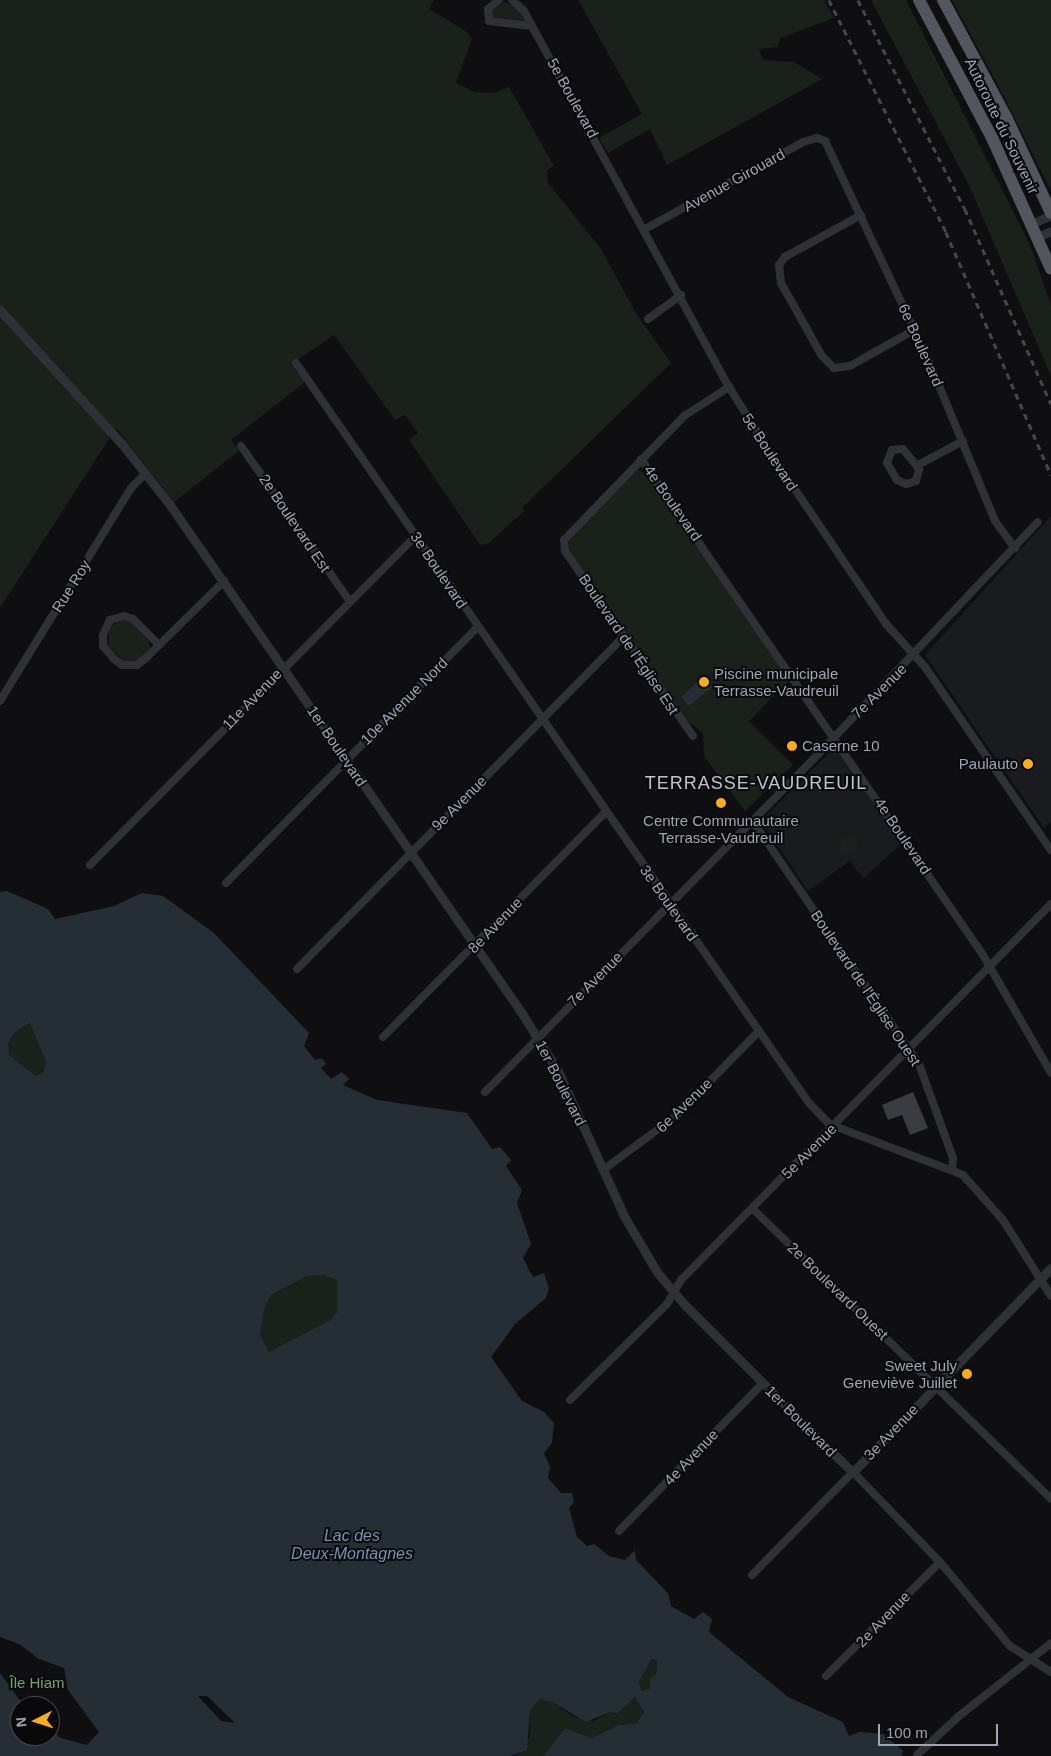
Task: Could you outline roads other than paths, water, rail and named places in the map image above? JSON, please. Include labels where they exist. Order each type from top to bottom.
[{"type":"highway","name":"Autoroute du Souvenir","points":[[919,0],[984,121],[1051,269]]},
{"type":"highway","name":"Autoroute du Souvenir","points":[[944,0],[1003,112],[1051,214]]},
{"type":"street","points":[[499,0],[488,9],[489,21],[532,26]]},
{"type":"street","name":"5e Boulevard","points":[[512,0],[524,11],[646,229],[729,387],[794,488],[913,657],[925,667],[1051,850]]},
{"type":"street","name":"Avenue Girouard","points":[[646,229],[803,142],[824,140]]},
{"type":"street","name":"6e Boulevard","points":[[824,140],[862,215],[914,330],[995,521],[1015,549]]},
{"type":"street","points":[[1031,224],[1051,214]]},
{"type":"street","points":[[862,215],[785,257],[779,265],[781,283],[822,356],[834,368],[850,366],[914,330]]},
{"type":"street","points":[[1037,237],[1051,231]]},
{"type":"street","points":[[648,319],[681,295]]},
{"type":"street","name":"1er Boulevard","points":[[0,310],[146,473],[224,581],[475,945],[558,1071],[602,1170],[640,1246],[674,1292],[940,1562],[1001,1636],[1032,1661],[1051,1672]]},
{"type":"street","name":"3e Boulevard","points":[[296,363],[809,1103],[823,1120],[834,1126],[952,1169],[986,1198],[1051,1296]]},
{"type":"street","points":[[641,459],[684,416],[729,387]]},
{"type":"street","points":[[918,465],[963,442]]},
{"type":"street","name":"2e Boulevard Est","points":[[241,446],[349,600]]},
{"type":"street","points":[[903,449],[918,465],[918,477],[906,484],[897,480],[887,458],[892,450],[903,449]]},
{"type":"street","name":"Boulevard de l'Église Est","points":[[641,459],[568,532],[565,551],[693,736]]},
{"type":"street","name":"4e Boulevard","points":[[641,459],[835,736],[989,967],[1051,1073]]},
{"type":"street","name":"Rue Roy","points":[[0,702],[131,488],[146,473]]},
{"type":"street","name":"7e Avenue","points":[[485,1092],[913,657],[1038,522]]},
{"type":"street","name":"11e Avenue","points":[[90,865],[349,600],[416,535]]},
{"type":"street","points":[[159,645],[128,617],[114,617],[104,630],[105,650],[122,665],[137,666],[159,645],[224,581]]},
{"type":"street","name":"10e Avenue Nord","points":[[226,883],[478,627]]},
{"type":"street","name":"9e Avenue","points":[[296,969],[623,637]]},
{"type":"street","name":"8e Avenue","points":[[383,1037],[606,812]]},
{"type":"street","name":"Boulevard de l'Église Ouest","points":[[748,823],[756,826],[910,1049],[928,1085],[953,1158],[952,1169]]},
{"type":"street","name":"5e Avenue","points":[[570,1400],[667,1304],[681,1280],[753,1209],[1051,904]]},
{"type":"street","name":"6e Avenue","points":[[602,1170],[676,1116],[759,1031]]},
{"type":"street","name":"2e Boulevard Ouest","points":[[753,1209],[1051,1499]]},
{"type":"street","name":"3e Avenue","points":[[752,1575],[1051,1268]]},
{"type":"street","name":"4e Avenue","points":[[619,1531],[763,1383]]},
{"type":"street","name":"2e Avenue","points":[[826,1676],[940,1562]]},
{"type":"street","points":[[917,1755],[959,1716],[1032,1661],[1051,1644]]},
{"type":"water","points":[[703,677],[712,687],[689,706],[681,697]]},
{"type":"water","name":"Lac des Deux-Montagnes","points":[[7,891],[48,909],[55,919],[114,906],[142,893],[163,896],[214,933],[309,1033],[304,1046],[315,1060],[322,1058],[326,1064],[321,1068],[331,1079],[342,1072],[349,1079],[343,1085],[377,1100],[467,1113],[492,1149],[500,1147],[511,1160],[506,1166],[522,1190],[517,1203],[531,1244],[523,1258],[533,1277],[544,1273],[549,1288],[546,1298],[515,1324],[491,1357],[522,1401],[544,1412],[554,1423],[552,1443],[544,1453],[550,1467],[548,1478],[561,1493],[572,1493],[574,1502],[569,1508],[577,1537],[587,1546],[594,1544],[609,1556],[625,1560],[635,1550],[636,1560],[668,1593],[671,1606],[694,1619],[703,1612],[712,1619],[709,1632],[788,1697],[843,1722],[849,1736],[860,1732],[883,1734],[903,1751],[901,1756],[543,1756],[565,1728],[592,1738],[619,1725],[637,1723],[644,1712],[635,1697],[617,1714],[610,1712],[586,1722],[554,1703],[540,1699],[530,1711],[527,1750],[510,1756],[0,1756],[0,1673],[17,1696],[10,1696],[10,1746],[60,1746],[60,1737],[87,1745],[99,1732],[68,1690],[64,1668],[39,1659],[19,1644],[0,1637],[0,892]],"holes":[[[30,1023],[46,1062],[43,1073],[36,1076],[9,1055],[8,1044],[14,1033]],[[324,1275],[337,1280],[337,1312],[330,1320],[269,1352],[260,1335],[264,1310],[271,1295],[307,1276]],[[652,1659],[657,1660],[656,1675],[650,1678],[650,1688],[642,1691],[639,1682]],[[198,1696],[207,1696],[235,1723],[221,1721]]]},
{"type":"railway","points":[[829,0],[946,232],[1051,475]]},
{"type":"railway","points":[[858,0],[965,209],[1051,404]]},
{"type":"place","name":"Piscine municipale Terrasse-Vaudreuil","points":[[704,682]]},
{"type":"place","name":"Caserne 10","points":[[792,746]]},
{"type":"place","name":"Paulauto","points":[[1028,764]]},
{"type":"place","name":"Centre Communautaire Terrasse-Vaudreuil","points":[[721,803]]},
{"type":"place","name":"Sweet July Geneviève Juillet","points":[[967,1374]]},
{"type":"district","name":"TERRASSE-VAUDREUIL","points":[[756,783]]},
{"type":"park label","name":"Île Hiam","points":[[37,1683]]}]
